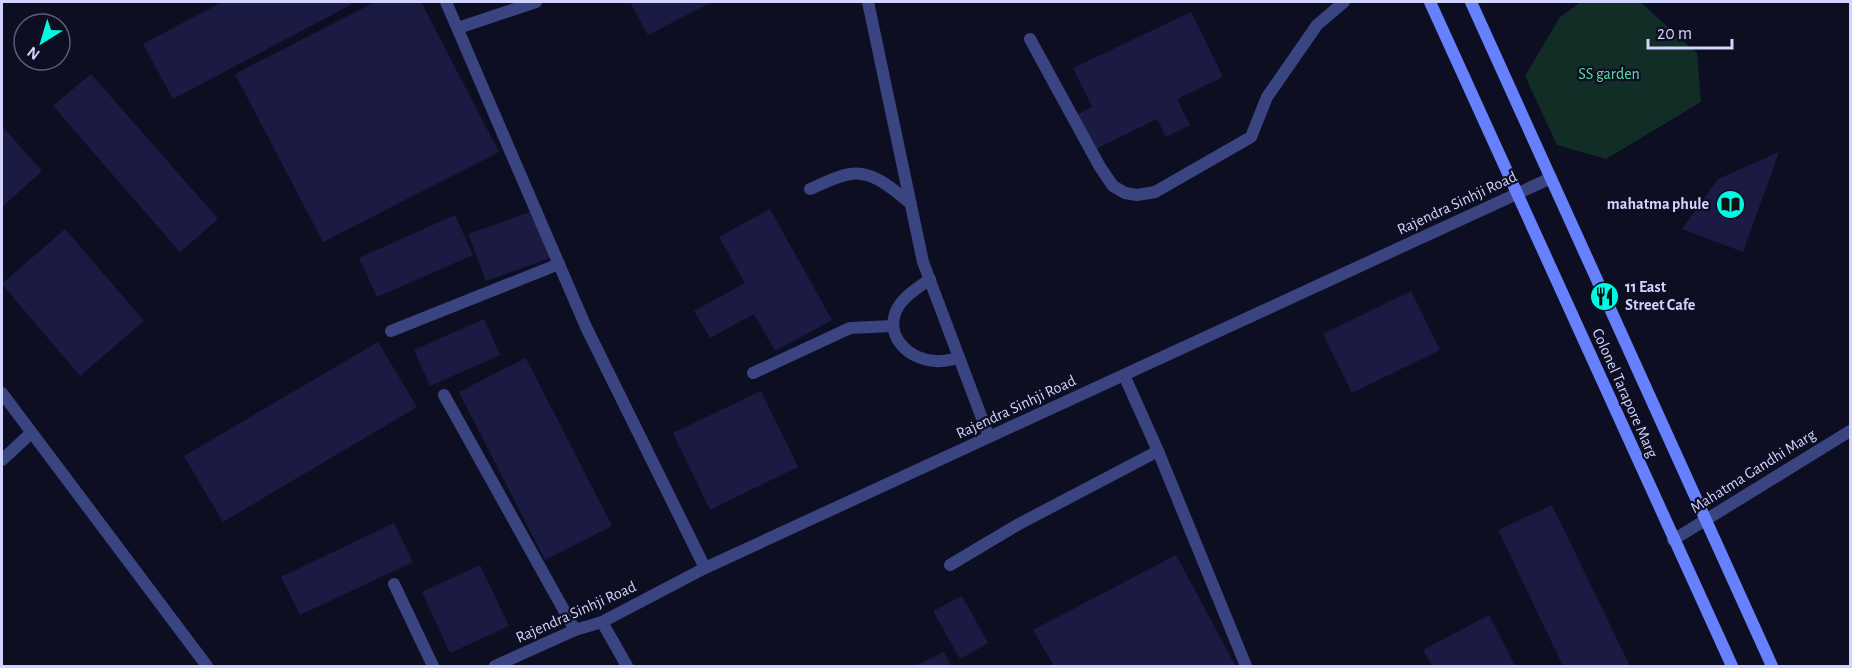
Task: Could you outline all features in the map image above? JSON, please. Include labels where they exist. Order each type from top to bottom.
[{"type":"main road","name":"Colonel Tarapore Marg","points":[[1430,2],[1732,666]]},
{"type":"main road","name":"Colonel Tarapore Marg","points":[[1471,2],[1772,666]]},
{"type":"street","points":[[446,2],[586,327],[705,568]]},
{"type":"street","points":[[458,28],[536,2]]},
{"type":"street","points":[[868,2],[923,262],[988,437]]},
{"type":"street","points":[[1030,39],[1100,167],[1113,186],[1125,193],[1137,195],[1155,192],[1251,137],[1273,88],[1317,25],[1344,2]]},
{"type":"street","points":[[810,189],[849,174],[868,175],[891,188],[911,204]]},
{"type":"street","name":"Rajendra Sinhji Road","points":[[495,666],[575,630],[602,622],[705,568],[1551,178]]},
{"type":"street","points":[[391,331],[559,264]]},
{"type":"street","points":[[930,279],[896,311],[893,326],[895,339],[908,352],[922,359],[936,361],[959,358]]},
{"type":"street","points":[[753,373],[850,328],[893,326]]},
{"type":"street","points":[[1124,375],[1246,666]]},
{"type":"street","points":[[2,393],[207,666]]},
{"type":"street","points":[[444,395],[575,630]]},
{"type":"street","name":"Mahatma Gandhi Marg","points":[[1673,540],[1851,430]]},
{"type":"street","points":[[2,460],[31,433]]},
{"type":"street","points":[[950,565],[1019,524],[1158,452]]},
{"type":"street","points":[[393,584],[433,666]]},
{"type":"street","points":[[602,622],[627,666]]},
{"type":"green space","name":"SS garden","points":[[1581,2],[1640,2],[1697,53],[1701,102],[1606,159],[1557,145],[1525,76],[1560,17]]},
{"type":"building","points":[[222,2],[356,2],[173,99],[143,44]]},
{"type":"building","points":[[375,2],[421,2],[499,152],[323,242],[235,74]]},
{"type":"building","points":[[630,2],[712,2],[648,35]]},
{"type":"building","points":[[1191,12],[1223,77],[1177,99],[1190,125],[1166,137],[1157,119],[1094,150],[1076,115],[1092,107],[1073,68]]},
{"type":"building","points":[[91,74],[218,219],[180,252],[53,106]]},
{"type":"building","points":[[2,126],[42,171],[2,207]]},
{"type":"building","name":"mahatma phule","points":[[1779,152],[1743,252],[1682,229],[1718,179]]},
{"type":"building","points":[[770,209],[832,320],[775,351],[754,314],[710,338],[694,311],[745,283],[719,237]]},
{"type":"building","points":[[533,211],[550,258],[486,281],[468,234]]},
{"type":"building","points":[[455,215],[473,255],[377,297],[359,258]]},
{"type":"building","points":[[65,229],[144,321],[80,376],[2,284]]},
{"type":"building","points":[[1411,291],[1440,350],[1352,393],[1323,334]]},
{"type":"building","points":[[484,319],[500,355],[430,386],[414,350]]},
{"type":"building","points":[[378,342],[417,407],[223,522],[184,456]]},
{"type":"building","points":[[526,358],[612,526],[545,560],[459,392]]},
{"type":"building","points":[[761,391],[798,467],[710,510],[673,433]]},
{"type":"building","points":[[1552,505],[1630,666],[1563,666],[1498,530]]},
{"type":"building","points":[[394,523],[413,562],[300,615],[281,577]]},
{"type":"building","points":[[1176,555],[1235,665],[1054,666],[1033,630]]},
{"type":"building","points":[[480,565],[509,626],[450,653],[422,592]]},
{"type":"building","points":[[962,596],[988,643],[960,659],[933,611]]},
{"type":"building","points":[[1489,615],[1515,666],[1432,666],[1423,650]]},
{"type":"building","points":[[944,652],[951,666],[915,666]]},
{"type":"place","name":"mahatma phule","points":[[1730,204]]},
{"type":"place","name":"11 East Street Cafe","points":[[1604,296]]}]
